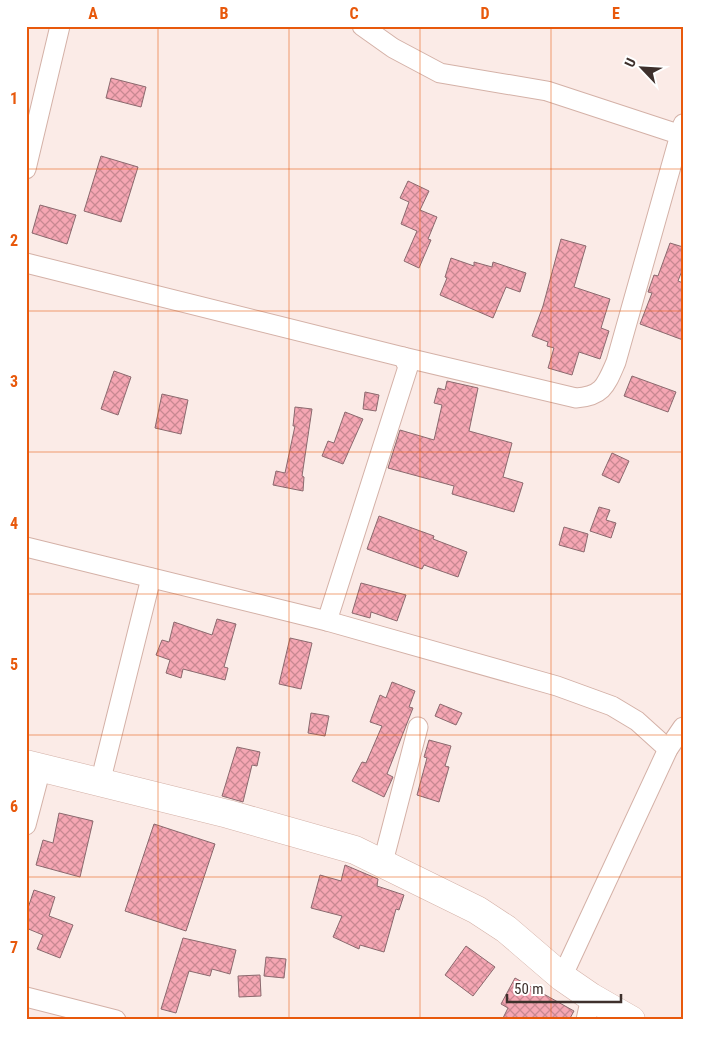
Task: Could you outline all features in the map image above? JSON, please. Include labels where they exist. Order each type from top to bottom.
[{"type":"highway","points":[[33,766],[228,814],[355,850],[383,862],[477,910],[506,929],[562,977],[589,1009],[630,1020]]},
{"type":"street","points":[[26,169],[60,26]]},
{"type":"street","points":[[26,263],[576,398],[592,397],[607,384],[616,362],[682,129],[547,91],[440,73],[393,48],[362,26]]},
{"type":"street","points":[[327,622],[408,367],[404,357]]},
{"type":"street","points":[[26,547],[327,622],[557,686],[612,706],[637,721],[668,749]]},
{"type":"street","points":[[100,783],[152,578]]},
{"type":"street","points":[[383,862],[418,727]]},
{"type":"street","points":[[562,977],[668,749],[683,727]]},
{"type":"street","points":[[26,825],[33,766]]},
{"type":"street","points":[[26,997],[116,1020]]},
{"type":"building","points":[[111,78],[146,87],[141,107],[106,98]]},
{"type":"building","points":[[101,156],[138,167],[121,222],[84,211]]},
{"type":"building","points":[[408,181],[429,191],[420,210],[437,217],[428,239],[431,240],[419,268],[404,261],[417,231],[401,224],[409,202],[400,198]]},
{"type":"building","points":[[40,205],[76,215],[67,244],[32,233]]},
{"type":"building","points":[[561,239],[586,246],[574,287],[610,299],[601,328],[609,331],[600,359],[579,352],[572,375],[548,368],[554,348],[547,346],[548,342],[532,336],[543,306]]},
{"type":"building","points":[[670,243],[683,247],[683,268],[678,281],[683,283],[683,340],[640,324],[652,293],[648,292],[654,275],[658,276]]},
{"type":"building","points":[[451,258],[474,266],[474,262],[492,267],[493,262],[526,273],[520,292],[506,287],[493,318],[440,295],[447,278],[445,277]]},
{"type":"building","points":[[114,371],[131,377],[118,415],[101,409]]},
{"type":"building","points":[[632,376],[676,392],[668,412],[624,396]]},
{"type":"building","points":[[447,381],[478,388],[469,431],[512,443],[503,477],[523,483],[514,512],[452,494],[454,486],[388,468],[400,430],[434,440],[442,405],[434,403],[438,388],[445,390]]},
{"type":"building","points":[[365,392],[379,395],[376,411],[363,409]]},
{"type":"building","points":[[162,394],[188,400],[181,434],[155,428]]},
{"type":"building","points":[[295,407],[312,409],[302,476],[304,477],[303,491],[273,485],[276,471],[285,473],[295,426],[293,426]]},
{"type":"building","points":[[345,412],[363,419],[343,464],[322,456],[328,441],[334,443]]},
{"type":"building","points":[[612,453],[629,461],[619,483],[602,475]]},
{"type":"building","points":[[599,507],[610,510],[606,520],[616,523],[611,538],[590,531]]},
{"type":"building","points":[[379,516],[434,536],[433,539],[467,552],[458,577],[424,565],[422,569],[367,549]]},
{"type":"building","points":[[564,527],[588,534],[584,552],[559,545]]},
{"type":"building","points":[[361,583],[406,595],[397,621],[371,612],[370,618],[352,613]]},
{"type":"building","points":[[217,619],[236,624],[224,667],[228,668],[225,680],[183,669],[181,678],[166,673],[170,660],[156,655],[162,640],[169,642],[174,622],[212,635]]},
{"type":"building","points":[[290,638],[312,643],[301,689],[279,684]]},
{"type":"building","points":[[392,682],[415,691],[409,707],[413,708],[387,774],[393,777],[384,797],[352,781],[362,762],[366,763],[382,726],[370,722],[380,695],[386,698]]},
{"type":"building","points":[[440,704],[462,713],[456,725],[435,716]]},
{"type":"building","points":[[311,713],[329,716],[325,736],[308,733]]},
{"type":"building","points":[[429,740],[451,746],[445,766],[449,767],[439,802],[417,795],[427,758],[424,757]]},
{"type":"building","points":[[237,747],[260,752],[257,766],[252,765],[243,802],[222,796]]},
{"type":"building","points":[[59,813],[93,821],[80,877],[36,865],[43,840],[53,843]]},
{"type":"building","points":[[154,824],[215,844],[186,931],[125,911]]},
{"type":"building","points":[[345,865],[378,879],[377,886],[404,895],[399,910],[396,909],[384,952],[360,945],[359,949],[333,937],[342,916],[311,908],[320,875],[341,881]]},
{"type":"building","points":[[34,890],[55,897],[49,916],[73,925],[60,958],[37,949],[43,935],[26,928],[26,914]]},
{"type":"building","points":[[183,938],[236,950],[230,974],[212,969],[210,976],[189,971],[176,1013],[161,1009]]},
{"type":"building","points":[[466,946],[495,967],[473,996],[445,975]]},
{"type":"building","points":[[266,957],[286,959],[284,978],[264,976]]},
{"type":"building","points":[[260,975],[261,996],[239,997],[238,976]]},
{"type":"building","points":[[515,978],[574,1011],[569,1020],[502,1020],[508,1008],[501,1004]]}]
